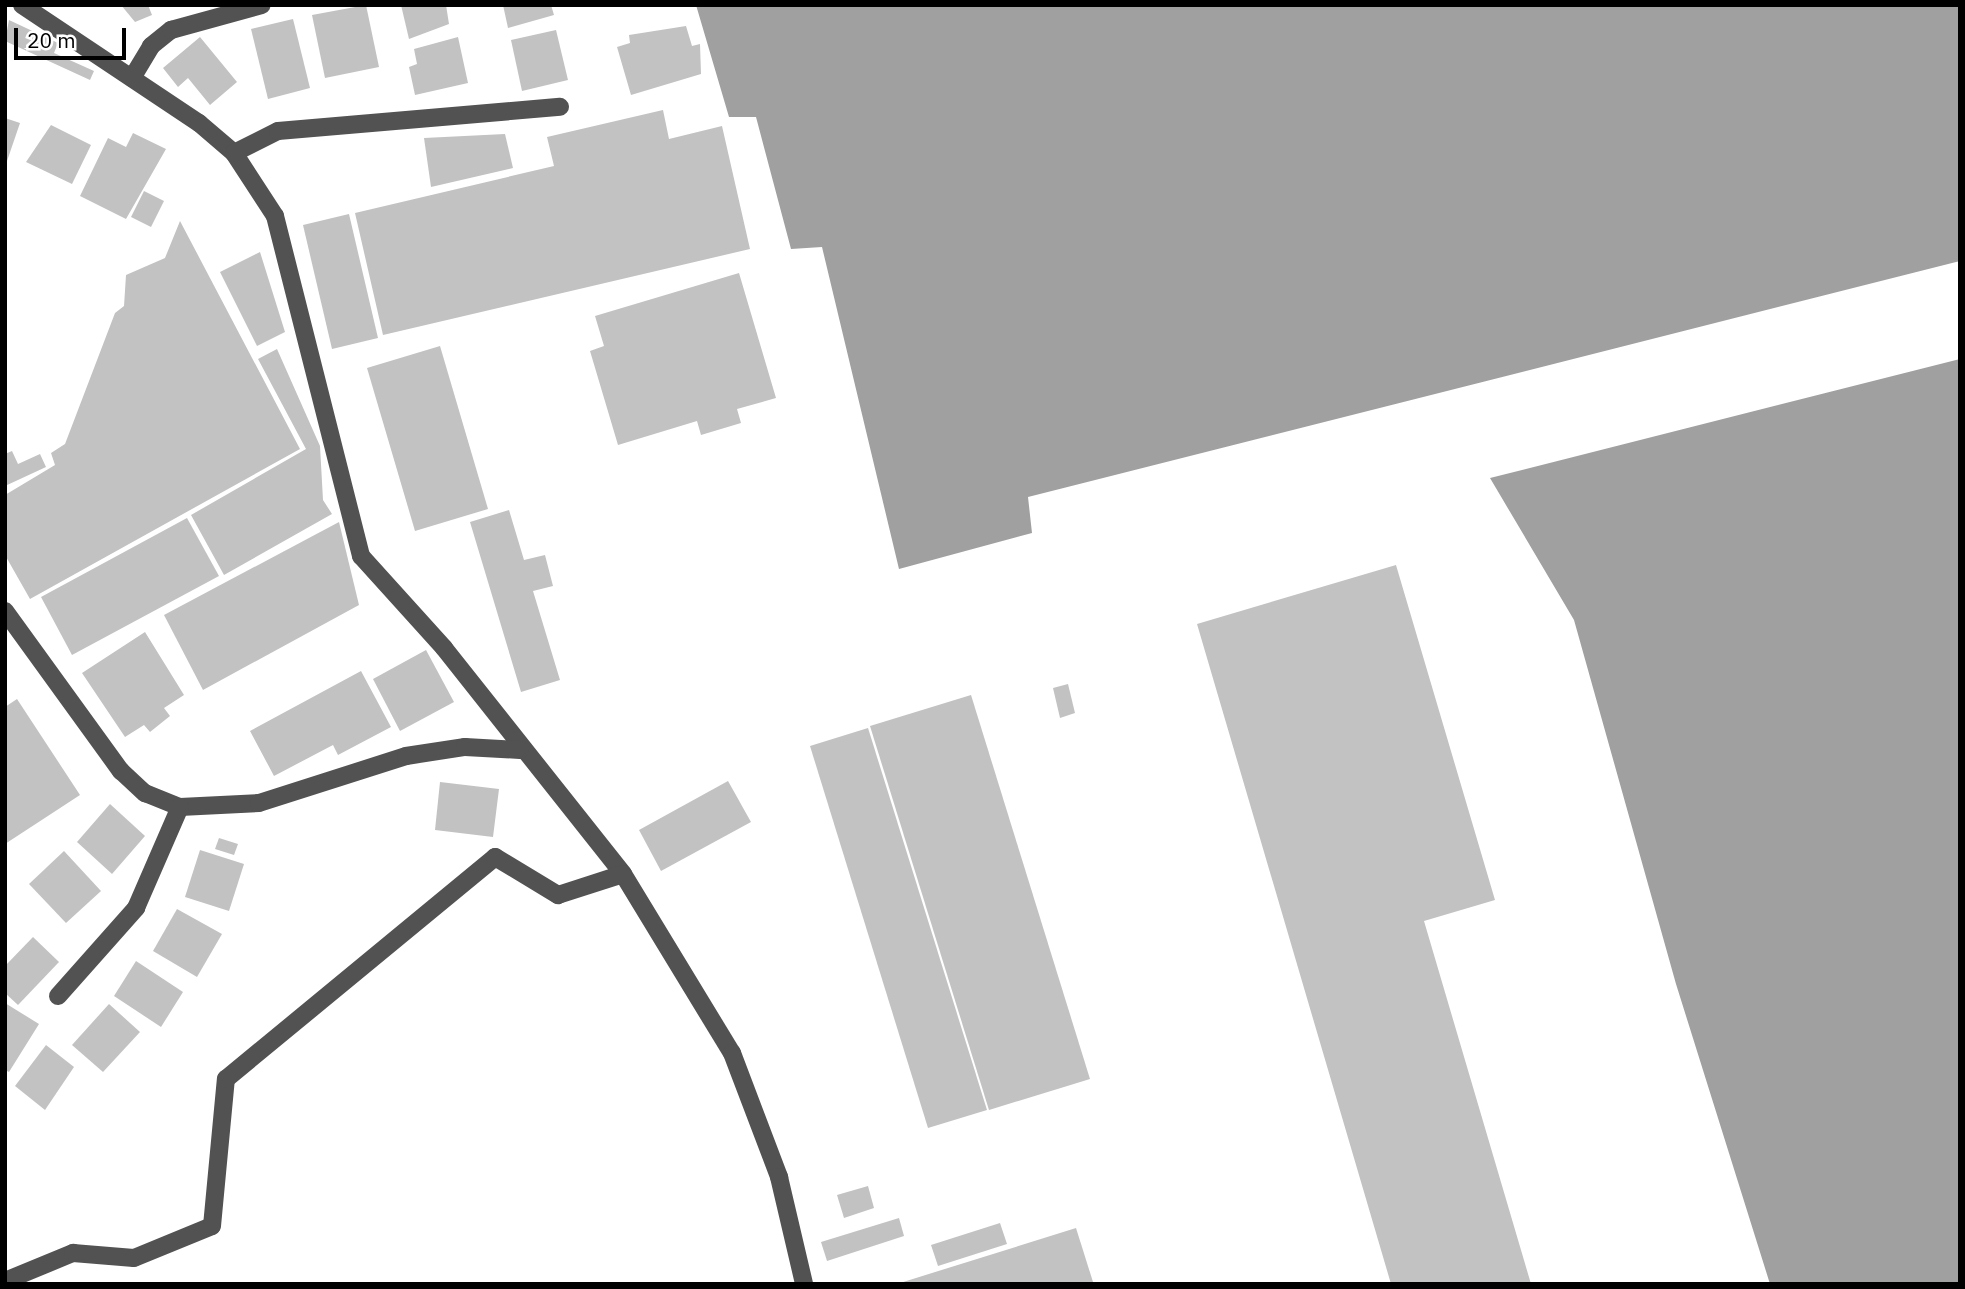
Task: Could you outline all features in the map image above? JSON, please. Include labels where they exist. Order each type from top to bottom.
[{"type":"street","points":[[132,78],[151,46],[171,30],[262,5]]},
{"type":"street","points":[[28,7],[132,78],[234,153],[275,216],[361,556],[484,696],[520,750],[623,874],[732,1054],[779,1177],[804,1284]]},
{"type":"street","points":[[234,153],[278,131],[560,107]]},
{"type":"street","points":[[5,611],[121,771],[145,793],[180,807],[259,803],[406,757],[465,747],[520,750]]},
{"type":"street","points":[[58,996],[136,908],[180,807]]},
{"type":"street","points":[[5,1281],[73,1253],[134,1258],[212,1226],[226,1079],[495,857],[558,895],[623,874]]},
{"type":"shaded area","points":[[696,5],[1960,5],[1960,261],[1028,497],[1032,533],[899,569],[822,247],[791,249],[756,117],[729,117]]},
{"type":"shaded area","points":[[1960,359],[1960,1284],[1770,1284],[1676,984],[1574,620],[1490,478]]},
{"type":"building","points":[[121,5],[148,5],[152,15],[135,22]]},
{"type":"building","points":[[366,5],[379,67],[325,78],[312,15]]},
{"type":"building","points":[[401,5],[446,5],[449,24],[409,39]]},
{"type":"building","points":[[503,5],[551,5],[554,15],[508,28]]},
{"type":"building","points":[[293,19],[310,88],[268,99],[251,29]]},
{"type":"building","points":[[9,20],[58,43],[54,53],[94,71],[90,80],[5,41]]},
{"type":"building","points":[[686,26],[692,46],[700,44],[701,74],[631,95],[617,47],[630,43],[629,35]]},
{"type":"building","points":[[556,30],[568,80],[522,91],[511,40]]},
{"type":"building","points":[[200,37],[237,82],[210,105],[188,78],[178,87],[163,68]]},
{"type":"building","points":[[458,37],[468,83],[415,95],[409,67],[417,64],[414,49]]},
{"type":"building","points":[[663,110],[669,139],[722,126],[750,249],[383,335],[355,213],[554,166],[547,137]]},
{"type":"building","points":[[5,118],[20,123],[6,164],[5,164]]},
{"type":"building","points":[[51,125],[91,145],[72,184],[26,162]]},
{"type":"building","points":[[133,133],[166,149],[126,219],[80,196],[108,138],[126,147]]},
{"type":"building","points":[[505,134],[513,168],[431,187],[424,138]]},
{"type":"building","points":[[144,191],[164,201],[151,227],[131,217]]},
{"type":"building","points":[[349,214],[378,338],[332,349],[303,225]]},
{"type":"building","points":[[180,221],[300,449],[30,599],[5,555],[5,495],[55,465],[51,453],[65,444],[115,313],[124,306],[126,275],[165,258]]},
{"type":"building","points":[[260,252],[285,332],[257,346],[220,272]]},
{"type":"building","points":[[739,273],[776,398],[737,409],[741,423],[701,435],[697,421],[618,445],[590,351],[604,346],[595,316]]},
{"type":"building","points":[[440,346],[488,509],[415,531],[367,368]]},
{"type":"building","points":[[277,349],[320,446],[323,500],[332,514],[224,575],[191,515],[306,449],[258,359]]},
{"type":"building","points":[[12,451],[18,464],[40,454],[46,467],[5,486],[5,454]]},
{"type":"building","points":[[509,510],[524,560],[545,555],[553,586],[533,591],[560,680],[521,692],[470,522]]},
{"type":"building","points":[[187,518],[219,576],[72,655],[41,597]]},
{"type":"building","points":[[339,522],[359,605],[203,690],[164,615]]},
{"type":"building","points":[[1396,565],[1495,900],[1424,921],[1531,1284],[1391,1284],[1197,624]]},
{"type":"building","points":[[145,632],[184,695],[164,708],[170,716],[150,732],[144,725],[125,737],[82,673]]},
{"type":"building","points":[[426,650],[454,702],[400,731],[373,679]]},
{"type":"building","points":[[361,671],[391,727],[338,755],[333,745],[274,776],[250,731]]},
{"type":"building","points":[[1068,684],[1075,713],[1060,718],[1053,688]]},
{"type":"building","points":[[971,695],[1090,1079],[989,1110],[870,726]]},
{"type":"building","points":[[17,699],[80,795],[5,844],[5,707]]},
{"type":"building","points":[[868,728],[987,1110],[928,1128],[810,746]]},
{"type":"building","points":[[728,781],[751,822],[661,871],[639,830]]},
{"type":"building","points":[[440,782],[499,789],[493,837],[435,830]]},
{"type":"building","points":[[110,804],[145,836],[112,874],[77,842]]},
{"type":"building","points":[[219,838],[238,844],[234,855],[215,849]]},
{"type":"building","points":[[200,850],[244,864],[229,911],[185,897]]},
{"type":"building","points":[[64,851],[101,891],[66,923],[29,884]]},
{"type":"building","points":[[177,909],[222,934],[197,977],[153,951]]},
{"type":"building","points":[[33,937],[59,962],[18,1005],[5,993],[5,966]]},
{"type":"building","points":[[136,961],[183,992],[161,1027],[114,996]]},
{"type":"building","points":[[5,1003],[39,1024],[9,1072],[5,1070]]},
{"type":"building","points":[[109,1004],[140,1032],[103,1072],[72,1045]]},
{"type":"building","points":[[46,1045],[74,1067],[45,1110],[15,1086]]},
{"type":"building","points":[[868,1186],[874,1208],[844,1218],[837,1195]]},
{"type":"building","points":[[899,1218],[904,1236],[827,1261],[821,1242]]},
{"type":"building","points":[[1000,1223],[1007,1244],[938,1266],[931,1245]]},
{"type":"building","points":[[1076,1228],[1093,1282],[900,1284],[900,1283]]}]
